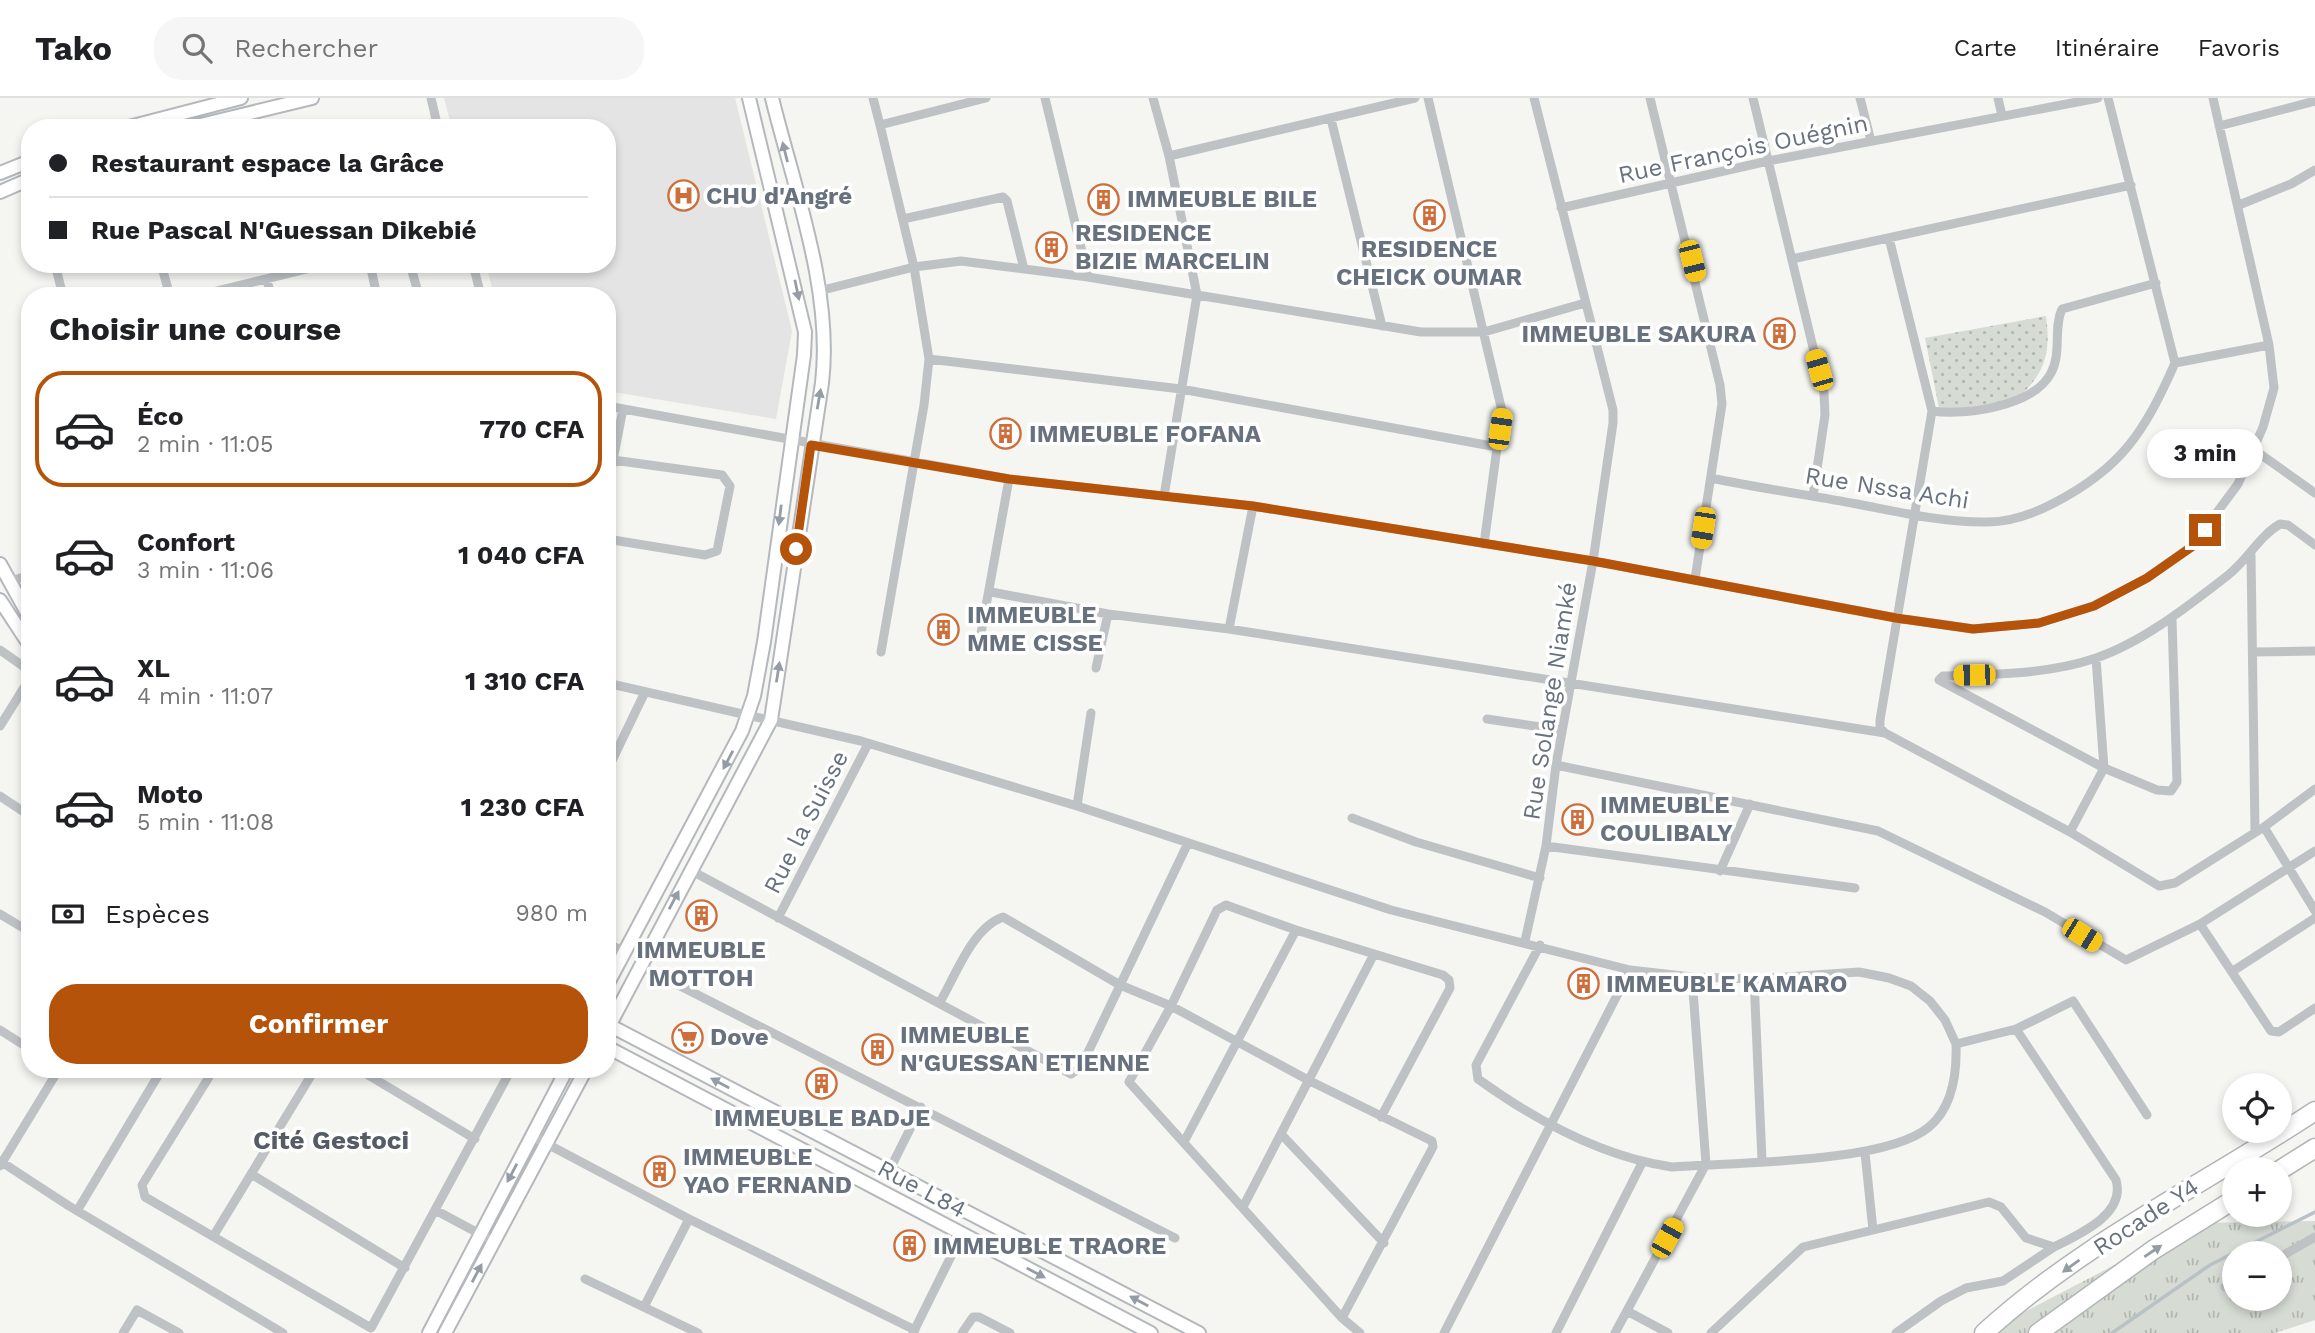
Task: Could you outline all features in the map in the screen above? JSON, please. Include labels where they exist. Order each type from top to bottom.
[{"type":"highway","name":"Rocade Y4","points":[[1984,1333],[2078,1261],[2156,1208],[2315,1111]]},
{"type":"highway","points":[[2292,1162],[2315,1148]]},
{"type":"highway","name":"Rocade Y4","points":[[2038,1333],[2152,1250],[2222,1207]]},
{"type":"main road","points":[[160,119],[241,98]]},
{"type":"main road","points":[[225,119],[312,98]]},
{"type":"main road","points":[[616,968],[749,715],[764,642],[805,332],[749,98]]},
{"type":"main road","points":[[616,1011],[771,720],[825,358],[825,328],[819,291],[772,98]]},
{"type":"main road","points":[[0,173],[21,165]]},
{"type":"main road","points":[[0,192],[21,183]]},
{"type":"main road","points":[[790,261],[811,256]]},
{"type":"main road","points":[[0,564],[21,603]]},
{"type":"main road","points":[[0,600],[21,632]]},
{"type":"main road","name":"Rue L84","points":[[616,1031],[1199,1333]]},
{"type":"main road","name":"Rue L84","points":[[616,1052],[1151,1333]]},
{"type":"main road","points":[[429,1333],[562,1078]]},
{"type":"main road","points":[[445,1333],[581,1078]]},
{"type":"main road","points":[[991,1249],[1001,1230]]},
{"type":"street","points":[[431,98],[436,119]]},
{"type":"street","points":[[873,98],[914,267],[929,359],[881,652]]},
{"type":"street","points":[[880,125],[986,98]]},
{"type":"street","points":[[1045,98],[1088,277]]},
{"type":"street","points":[[1153,98],[1169,156],[1196,295],[1164,496]]},
{"type":"street","points":[[1169,156],[1415,98]]},
{"type":"street","points":[[1428,98],[1502,411],[1483,544]]},
{"type":"street","name":"Rue Solange Niamké","points":[[1525,941],[1546,846],[1556,765],[1593,561],[1614,410],[1534,98]]},
{"type":"street","points":[[1650,98],[1673,184],[1720,385],[1722,404],[1695,579]]},
{"type":"street","points":[[1753,98],[1824,393],[1825,415],[1812,496]]},
{"type":"street","points":[[1860,98],[1871,141]]},
{"type":"street","points":[[1998,98],[2002,116]]},
{"type":"street","name":"Rue François Ouégnin","points":[[1561,208],[1768,161],[2098,98]]},
{"type":"street","points":[[2108,98],[2175,363],[2269,345]]},
{"type":"street","points":[[616,408],[1009,479],[1253,506],[1593,561],[1896,618],[1973,629],[2039,623],[2094,606],[2147,578],[2193,546],[2238,484],[2263,427],[2274,388],[2269,345],[2213,98]]},
{"type":"street","points":[[2219,126],[2315,101]]},
{"type":"street","points":[[1331,118],[1382,326]]},
{"type":"street","points":[[2239,205],[2291,184],[2315,170]]},
{"type":"street","points":[[1793,259],[2131,185]]},
{"type":"street","points":[[903,219],[1003,197],[1007,201],[1024,269]]},
{"type":"street","points":[[1885,733],[1880,727],[1880,720],[1932,411],[1889,238]]},
{"type":"street","points":[[819,291],[914,267],[961,261],[1088,277],[1421,332],[1484,332],[1585,303]]},
{"type":"street","points":[[236,287],[293,273]]},
{"type":"street","points":[[267,280],[269,287]]},
{"type":"street","points":[[1932,411],[1997,405],[2034,394],[2051,373],[2058,351],[2062,309],[2156,283]]},
{"type":"street","points":[[929,359],[1181,390],[1497,446]]},
{"type":"street","name":"Rue Nssa Achi","points":[[1711,478],[1915,515],[1987,523],[2011,520],[2035,512],[2088,485],[2132,442],[2157,404],[2175,363]]},
{"type":"street","points":[[616,436],[623,409]]},
{"type":"street","points":[[2253,449],[2315,493]]},
{"type":"street","points":[[616,461],[722,474],[730,486],[717,551],[705,555],[616,540]]},
{"type":"street","points":[[978,650],[991,592],[1009,479]]},
{"type":"street","points":[[1229,629],[1253,506]]},
{"type":"street","points":[[2172,618],[2177,782],[2171,790],[2157,790],[2105,768],[1939,680],[1943,676],[2021,673],[2096,658],[2172,618],[2251,555],[2271,529],[2280,524],[2288,525],[2315,545]]},
{"type":"street","points":[[2251,555],[2259,830],[2290,867],[2315,911]]},
{"type":"street","points":[[8,582],[21,578]]},
{"type":"street","points":[[991,592],[1108,614],[1229,629],[1885,733],[2070,831],[2159,886],[2175,883],[2259,830],[2315,789]]},
{"type":"street","points":[[1096,668],[1108,614]]},
{"type":"street","points":[[0,650],[21,665]]},
{"type":"street","points":[[2254,652],[2315,651]]},
{"type":"street","points":[[2070,831],[2105,768],[2096,658]]},
{"type":"street","points":[[616,685],[868,744],[1077,806],[1391,910],[1525,941],[1630,970],[1692,977],[1754,979],[1859,972],[1889,978],[1911,986],[1930,1001],[1945,1020],[1956,1044],[1954,1085],[1945,1106],[1931,1126],[1900,1144],[1865,1153],[1672,1167],[1642,1163],[1553,1126],[1478,1079],[1476,1065],[1539,945]]},
{"type":"street","points":[[0,726],[21,692]]},
{"type":"street","points":[[616,752],[645,692]]},
{"type":"street","points":[[1077,806],[1091,713]]},
{"type":"street","points":[[1487,719],[1562,730]]},
{"type":"street","name":"Rue la Suisse","points":[[778,918],[868,744]]},
{"type":"street","points":[[1556,765],[1878,831],[2045,912],[2126,960],[2200,924],[2315,851]]},
{"type":"street","points":[[0,796],[21,810]]},
{"type":"street","points":[[1720,871],[1750,804]]},
{"type":"street","points":[[1352,818],[1416,842],[1540,878]]},
{"type":"street","points":[[690,870],[1070,1074],[1081,1067],[1188,843]]},
{"type":"street","points":[[1546,846],[1855,888]]},
{"type":"street","points":[[1360,1333],[1342,1318],[1129,1082],[1221,906],[1226,905],[1373,956],[1443,975],[1449,980],[1450,988],[1381,1117]]},
{"type":"street","points":[[0,914],[21,926]]},
{"type":"street","points":[[940,1002],[981,932],[991,921],[1003,917],[1120,985],[1171,1006],[1310,1081],[1432,1141],[1433,1147],[1342,1318]]},
{"type":"street","points":[[2233,971],[2315,918]]},
{"type":"street","points":[[2200,924],[2274,1033],[2315,1008]]},
{"type":"street","points":[[1184,1142],[1239,1043],[1296,930]]},
{"type":"street","points":[[616,948],[624,952]]},
{"type":"street","points":[[1243,1207],[1373,956]]},
{"type":"street","points":[[639,965],[1175,1238]]},
{"type":"street","points":[[1444,1333],[1553,1126],[1630,970]]},
{"type":"street","points":[[1615,1333],[1706,1164],[1692,977]]},
{"type":"street","points":[[1754,979],[1762,1160]]},
{"type":"street","points":[[1956,1044],[2016,1030],[2073,1001],[2147,1115]]},
{"type":"street","points":[[0,1030],[21,1043]]},
{"type":"street","points":[[1896,1333],[1919,1313],[1966,1288],[2004,1281],[2111,1211],[2118,1200],[2116,1180],[2016,1030]]},
{"type":"street","points":[[53,1078],[1,1163],[283,1333]]},
{"type":"street","points":[[77,1211],[157,1078]]},
{"type":"street","points":[[209,1078],[141,1191],[145,1197],[371,1328],[437,1211],[506,1078]]},
{"type":"street","points":[[214,1235],[310,1078]]},
{"type":"street","points":[[373,1078],[475,1139]]},
{"type":"street","points":[[888,1171],[921,1107]]},
{"type":"street","points":[[1282,1135],[1384,1243]]},
{"type":"street","points":[[532,1136],[689,1219],[914,1331],[962,1234]]},
{"type":"street","points":[[1865,1153],[1873,1230]]},
{"type":"street","points":[[1556,1333],[1642,1163]]},
{"type":"street","points":[[251,1174],[405,1268]]},
{"type":"street","points":[[1711,1333],[1803,1247],[1989,1202],[2000,1207],[2026,1238],[2054,1247]]},
{"type":"street","points":[[437,1211],[493,1241]]},
{"type":"street","points":[[645,1305],[689,1219]]},
{"type":"street","points":[[2292,1250],[2315,1237]]},
{"type":"street","points":[[585,1279],[645,1305],[698,1333]]},
{"type":"street","points":[[123,1333],[137,1310],[179,1333]]},
{"type":"street","points":[[1626,1311],[1668,1333]]},
{"type":"street","points":[[962,1333],[973,1317],[1010,1333]]},
{"type":"shaded area","name":"CHU d'Angré","points":[[444,98],[735,98],[792,331],[776,419],[616,392],[616,287],[492,287],[488,273],[616,273],[616,119],[450,119]]},
{"type":"green space","points":[[2046,316],[2046,356],[2039,373],[2017,399],[1992,409],[1939,408],[1925,338]]},
{"type":"green space","points":[[2292,1221],[2315,1221],[2315,1320],[2275,1333],[1984,1333],[2195,1223],[2222,1223],[2222,1227],[2292,1227]]},
{"type":"waterway","points":[[2112,1333],[2210,1265],[2315,1212]]},
{"type":"place","name":"CHU d'Angré","points":[[683,196]]},
{"type":"place","name":"IMMEUBLE BILE","points":[[1104,199]]},
{"type":"place","name":"RESIDENCE CHEICK OUMAR","points":[[1429,215]]},
{"type":"place","name":"RESIDENCE BIZIE MARCELIN","points":[[1052,247]]},
{"type":"place","name":"IMMEUBLE SAKURA","points":[[1779,334]]},
{"type":"place","name":"IMMEUBLE FOFANA","points":[[1006,434]]},
{"type":"place","name":"IMMEUBLE MME CISSE","points":[[944,629]]},
{"type":"place","name":"IMMEUBLE COULIBALY","points":[[1577,819]]},
{"type":"place","name":"IMMEUBLE MOTTOH","points":[[701,916]]},
{"type":"place","name":"IMMEUBLE KAMARO","points":[[1583,984]]},
{"type":"place","name":"Dove","points":[[687,1037]]},
{"type":"place","name":"IMMEUBLE N'GUESSAN ETIENNE","points":[[877,1049]]},
{"type":"place","name":"IMMEUBLE BADJE","points":[[822,1084]]},
{"type":"place","name":"IMMEUBLE YAO FERNAND","points":[[660,1171]]},
{"type":"place","name":"IMMEUBLE TRAORE","points":[[910,1246]]},
{"type":"district","name":"Cité Gestoci","points":[[331,1140]]},
{"type":"route","points":[[796,549],[811,445],[1009,479],[1253,506],[1593,561],[1896,618],[1973,629],[2039,623],[2094,606],[2147,578],[2193,546],[2205,530]]}]
